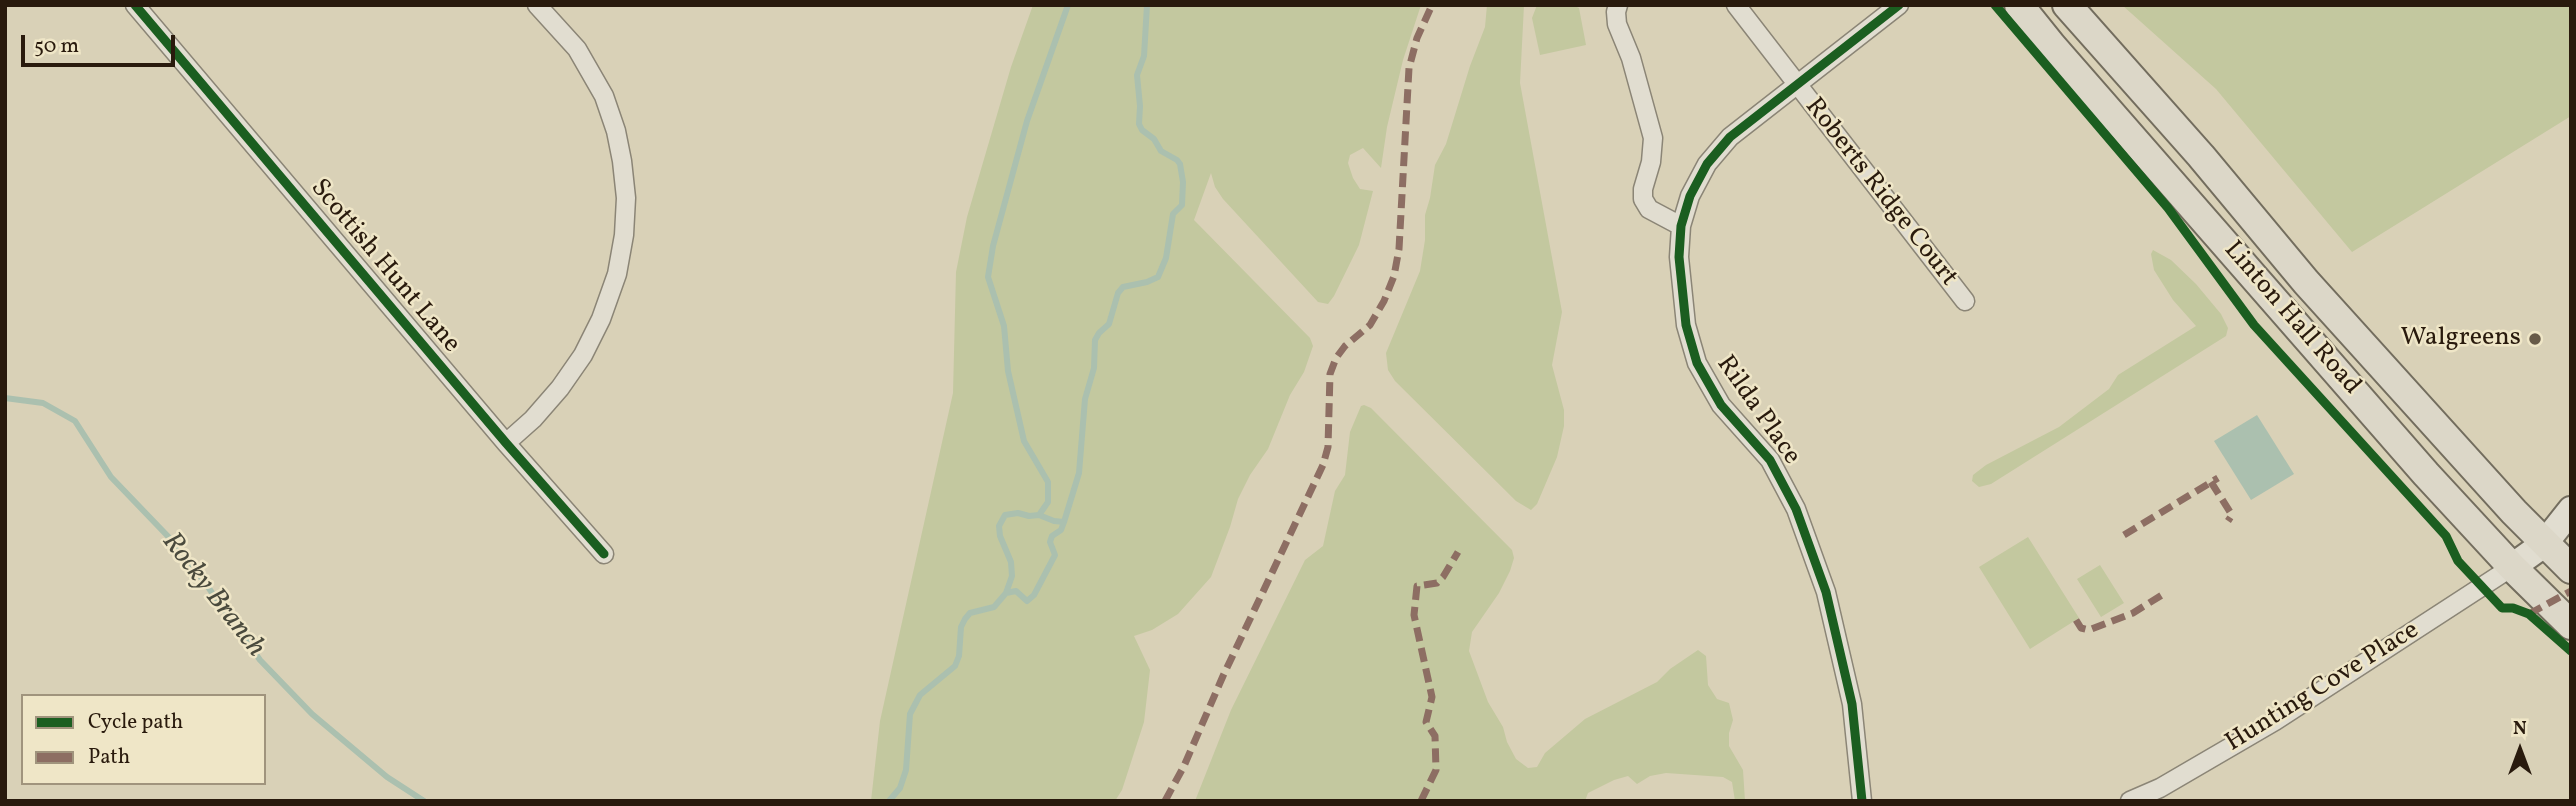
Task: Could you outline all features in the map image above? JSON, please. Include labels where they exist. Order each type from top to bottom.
[{"type":"main road","name":"Linton Hall Road","points":[[2019,5],[2399,443],[2512,567],[2571,625]]},
{"type":"main road","name":"Linton Hall Road","points":[[2067,5],[2306,282],[2558,540],[2571,569]]},
{"type":"main road","points":[[2512,567],[2558,540],[2571,510]]},
{"type":"street","name":"Scottish Hunt Lane","points":[[135,5],[506,443],[604,554]]},
{"type":"street","points":[[506,443],[533,419],[560,388],[583,355],[601,319],[613,285],[624,235],[626,198],[622,160],[604,96],[578,49],[537,5]]},
{"type":"street","points":[[1618,5],[1618,24],[1631,58],[1653,138],[1643,199],[1648,209],[1681,226]]},
{"type":"street","name":"Roberts Ridge Court","points":[[1736,5],[1965,301]]},
{"type":"street","name":"Rilda Place","points":[[1862,801],[1852,704],[1826,592],[1796,509],[1770,460],[1721,405],[1697,363],[1686,325],[1681,287],[1681,226],[1690,196],[1707,164],[1730,137],[1899,5]]},
{"type":"street","name":"Hunting Cove Place","points":[[2130,801],[2160,788],[2275,721],[2512,567]]},
{"type":"green space","points":[[1033,5],[1421,5],[1403,60],[1387,127],[1381,168],[1363,148],[1350,155],[1348,163],[1360,189],[1373,191],[1359,245],[1328,304],[1318,302],[1223,199],[1215,187],[1211,173],[1194,220],[1310,338],[1313,346],[1304,372],[1290,395],[1268,449],[1238,499],[1211,577],[1178,614],[1152,630],[1134,636],[1150,670],[1144,722],[1122,790],[1115,801],[871,801],[880,721],[953,393],[956,272],[967,217],[1011,67]]},
{"type":"green space","points":[[1487,5],[1524,5],[1520,83],[1562,312],[1552,365],[1564,410],[1564,426],[1557,457],[1537,504],[1531,510],[1516,501],[1395,381],[1388,370],[1386,353],[1420,271],[1425,240],[1425,215],[1435,165],[1446,144],[1485,27]]},
{"type":"green space","points":[[1537,5],[1573,5],[1579,8],[1586,45],[1540,55],[1532,18]]},
{"type":"green space","points":[[2122,5],[2571,5],[2571,116],[2352,252],[2216,89]]},
{"type":"green space","points":[[2153,250],[2171,260],[2196,284],[2221,314],[2228,328],[2226,336],[1991,484],[1979,487],[1972,481],[1973,475],[1986,465],[2059,427],[2109,389],[2118,375],[2196,326],[2173,300],[2154,270],[2151,254]]},
{"type":"green space","points":[[1361,406],[1371,408],[1512,550],[1514,558],[1510,571],[1499,593],[1472,632],[1469,651],[1488,702],[1503,727],[1516,759],[1528,768],[1537,767],[1545,753],[1585,719],[1657,682],[1670,669],[1698,650],[1706,656],[1708,685],[1717,699],[1729,703],[1733,720],[1729,746],[1743,770],[1745,801],[1735,801],[1732,782],[1723,777],[1666,773],[1650,776],[1637,784],[1628,776],[1614,780],[1588,793],[1585,801],[1195,801],[1231,710],[1305,560],[1323,546],[1335,491],[1345,475],[1350,432]]},
{"type":"green space","points":[[2028,537],[2079,618],[2030,649],[1979,567]]},
{"type":"green space","points":[[2100,565],[2124,603],[2101,617],[2077,579]]},
{"type":"shaded area","points":[[2257,415],[2294,474],[2251,500],[2214,441]]},
{"type":"waterway","points":[[889,801],[900,788],[906,770],[910,714],[920,695],[955,666],[959,656],[961,627],[970,613],[994,607],[1006,593],[1012,576],[1011,562],[1000,536],[999,526],[1005,515],[1039,515],[1048,502],[1048,482],[1024,441],[1008,371],[1004,326],[988,277],[993,246],[1027,121],[1068,5]]},
{"type":"waterway","points":[[1039,515],[1064,522],[1079,473],[1085,399],[1094,368],[1095,340],[1109,324],[1118,293],[1123,287],[1158,277],[1166,258],[1173,214],[1182,205],[1183,182],[1180,164],[1161,151],[1154,139],[1142,130],[1139,124],[1137,75],[1144,56],[1147,5]]},
{"type":"waterway","name":"Rocky Branch","points":[[5,398],[43,403],[75,421],[111,477],[183,552],[260,660],[312,714],[387,777],[424,801]]},
{"type":"waterway","points":[[1006,593],[1016,591],[1027,601],[1034,595],[1055,555],[1050,542],[1052,536],[1061,530],[1064,522]]},
{"type":"marked path","points":[[1165,801],[1184,766],[1223,676],[1323,465],[1328,447],[1330,374],[1336,358],[1345,346],[1370,325],[1394,276],[1399,249],[1409,68],[1417,38],[1432,5]]},
{"type":"marked path","points":[[2124,535],[2218,478]]},
{"type":"marked path","points":[[2211,482],[2232,515],[2228,521]]},
{"type":"marked path","points":[[1421,801],[1436,770],[1435,736],[1426,722],[1432,697],[1414,615],[1417,586],[1437,583],[1458,552]]},
{"type":"marked path","points":[[2529,614],[2571,591]]},
{"type":"marked path","points":[[2076,620],[2081,628],[2089,630],[2133,613],[2162,595]]},
{"type":"cycle path","points":[[135,5],[506,443],[604,554]]},
{"type":"cycle path","points":[[1862,801],[1852,704],[1826,592],[1796,509],[1770,460],[1721,405],[1697,363],[1686,325],[1679,257],[1681,226],[1690,196],[1707,164],[1730,137],[1899,5]]},
{"type":"cycle path","points":[[1995,5],[2168,208],[2254,325],[2446,536],[2458,561],[2502,608],[2513,608],[2529,614],[2571,651]]},
{"type":"place","name":"Walgreens","points":[[2535,339]]}]
